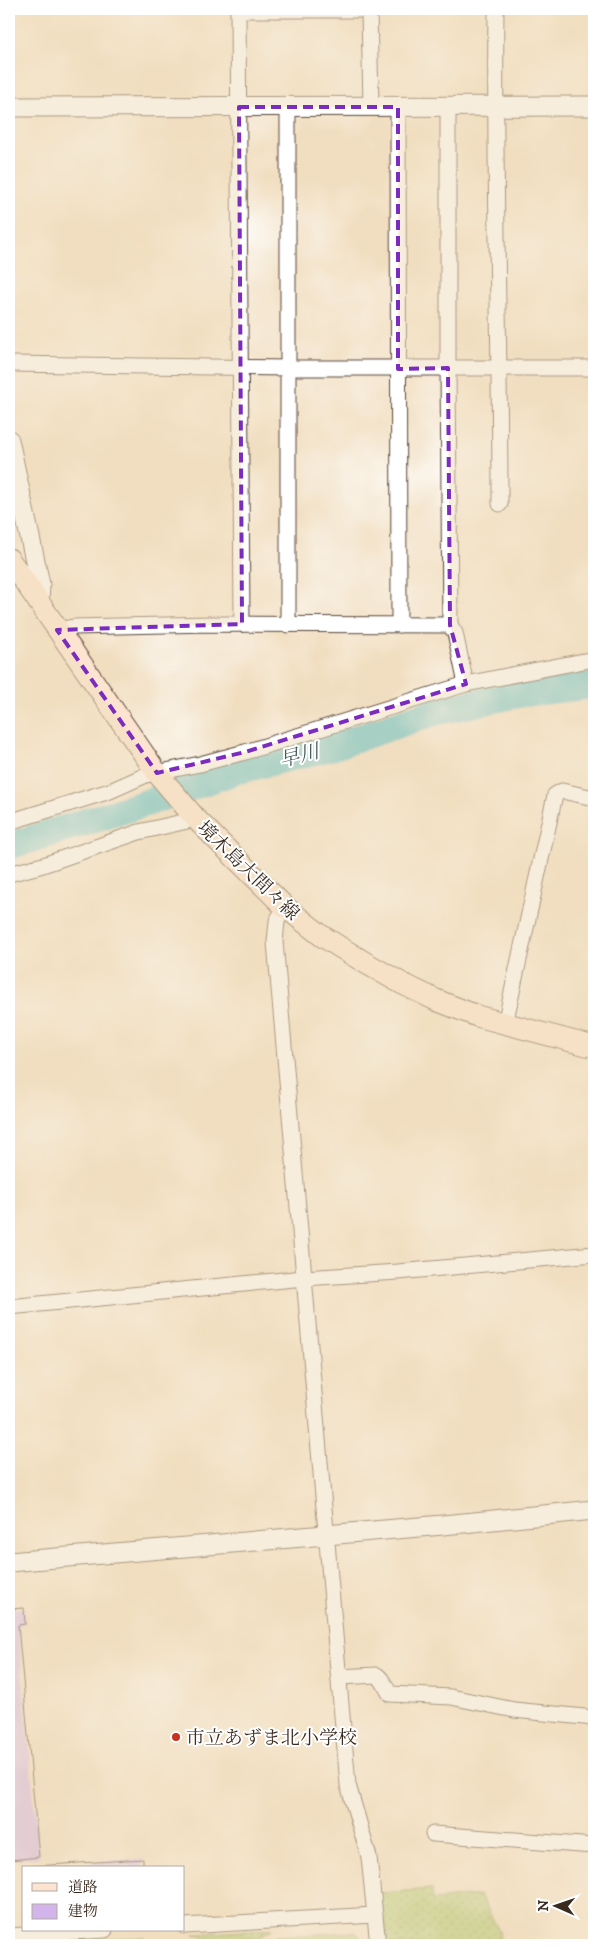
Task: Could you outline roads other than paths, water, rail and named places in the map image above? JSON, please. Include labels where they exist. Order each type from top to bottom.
[{"type":"main road","name":"境木島大間々線","points":[[9,558],[57,630],[160,776],[194,816],[285,907],[322,936],[402,983],[444,1003],[505,1024],[594,1047]]},
{"type":"street","points":[[242,624],[238,9],[369,10],[371,107]]},
{"type":"street","points":[[496,9],[495,107],[500,368],[500,504]]},
{"type":"street","points":[[9,107],[594,106]]},
{"type":"street","points":[[288,107],[288,625]]},
{"type":"street","points":[[398,107],[399,625]]},
{"type":"street","points":[[448,107],[450,625],[454,632],[466,684]]},
{"type":"street","points":[[9,364],[398,369],[594,368]]},
{"type":"street","points":[[9,440],[40,584],[39,604]]},
{"type":"street","points":[[57,630],[73,627],[242,624],[450,625]]},
{"type":"street","points":[[9,822],[110,791],[146,775],[160,776],[245,752],[466,684],[594,659]]},
{"type":"street","points":[[505,1024],[555,794],[562,791],[594,798]]},
{"type":"street","points":[[9,874],[43,865],[139,832],[194,816]]},
{"type":"street","points":[[285,907],[277,921],[275,942],[348,1785],[369,1857],[378,1945]]},
{"type":"street","points":[[9,1307],[304,1278],[398,1272],[594,1254]]},
{"type":"street","points":[[9,1562],[594,1510]]},
{"type":"street","points":[[340,1677],[377,1675],[382,1679],[390,1694],[451,1697],[514,1710],[594,1718]]},
{"type":"street","points":[[433,1834],[594,1846]]},
{"type":"street","points":[[185,1926],[375,1915]]},
{"type":"street","points":[[9,1936],[73,1932]]},
{"type":"waterway","name":"早川","points":[[9,846],[146,803],[235,771],[331,747],[434,712],[523,693],[594,685]]},
{"type":"place","name":"市立あずま北小学校","points":[[176,1737]]}]
